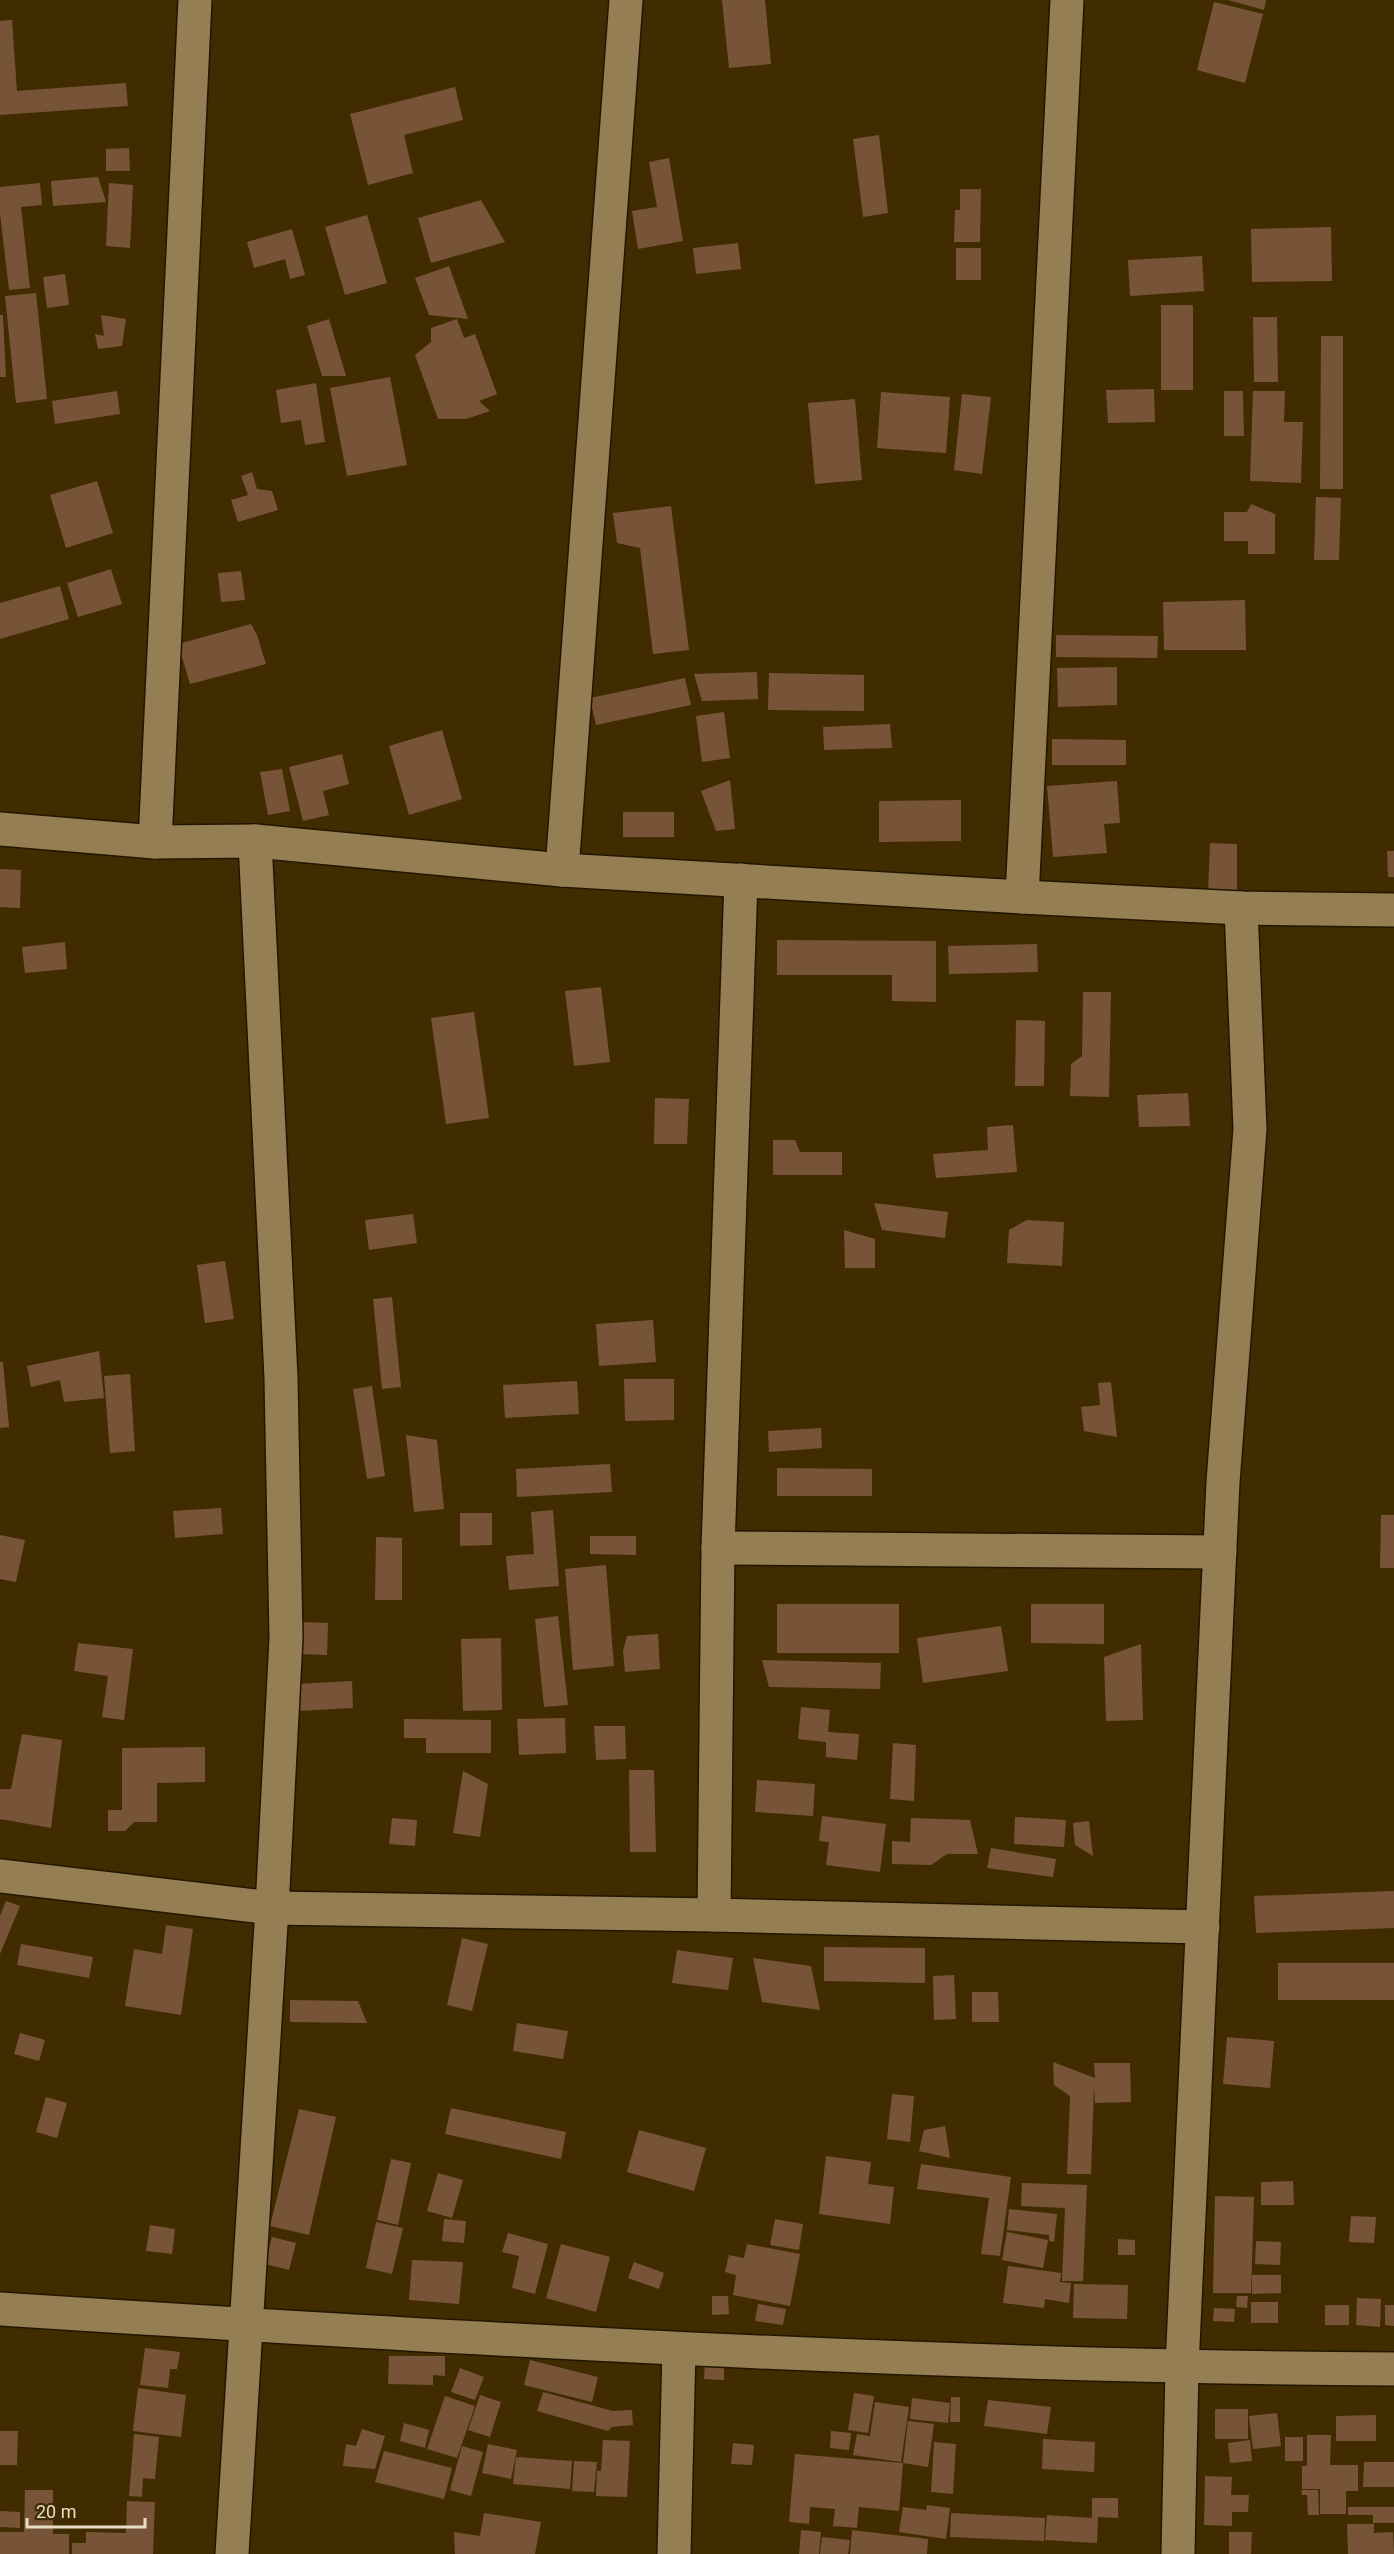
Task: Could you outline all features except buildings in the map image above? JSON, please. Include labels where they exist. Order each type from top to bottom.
[{"type":"street","points":[[155,842],[195,0]]},
{"type":"street","points":[[562,870],[626,0]]},
{"type":"street","points":[[1022,897],[1067,0]]},
{"type":"street","points":[[0,829],[155,842],[255,842],[562,870],[1022,897],[1241,908],[1394,910]]},
{"type":"street","points":[[232,2554],[272,1908],[286,1626],[281,1378],[255,842]]},
{"type":"street","points":[[714,1915],[718,1548],[741,880]]},
{"type":"street","points":[[1178,2554],[1182,2367],[1220,1552],[1250,1129],[1241,908]]},
{"type":"street","points":[[718,1548],[1220,1552]]},
{"type":"street","points":[[0,1876],[272,1908],[714,1915],[1203,1927]]},
{"type":"street","points":[[0,2309],[679,2349],[1182,2367],[1394,2369]]},
{"type":"street","points":[[674,2554],[679,2349]]}]
